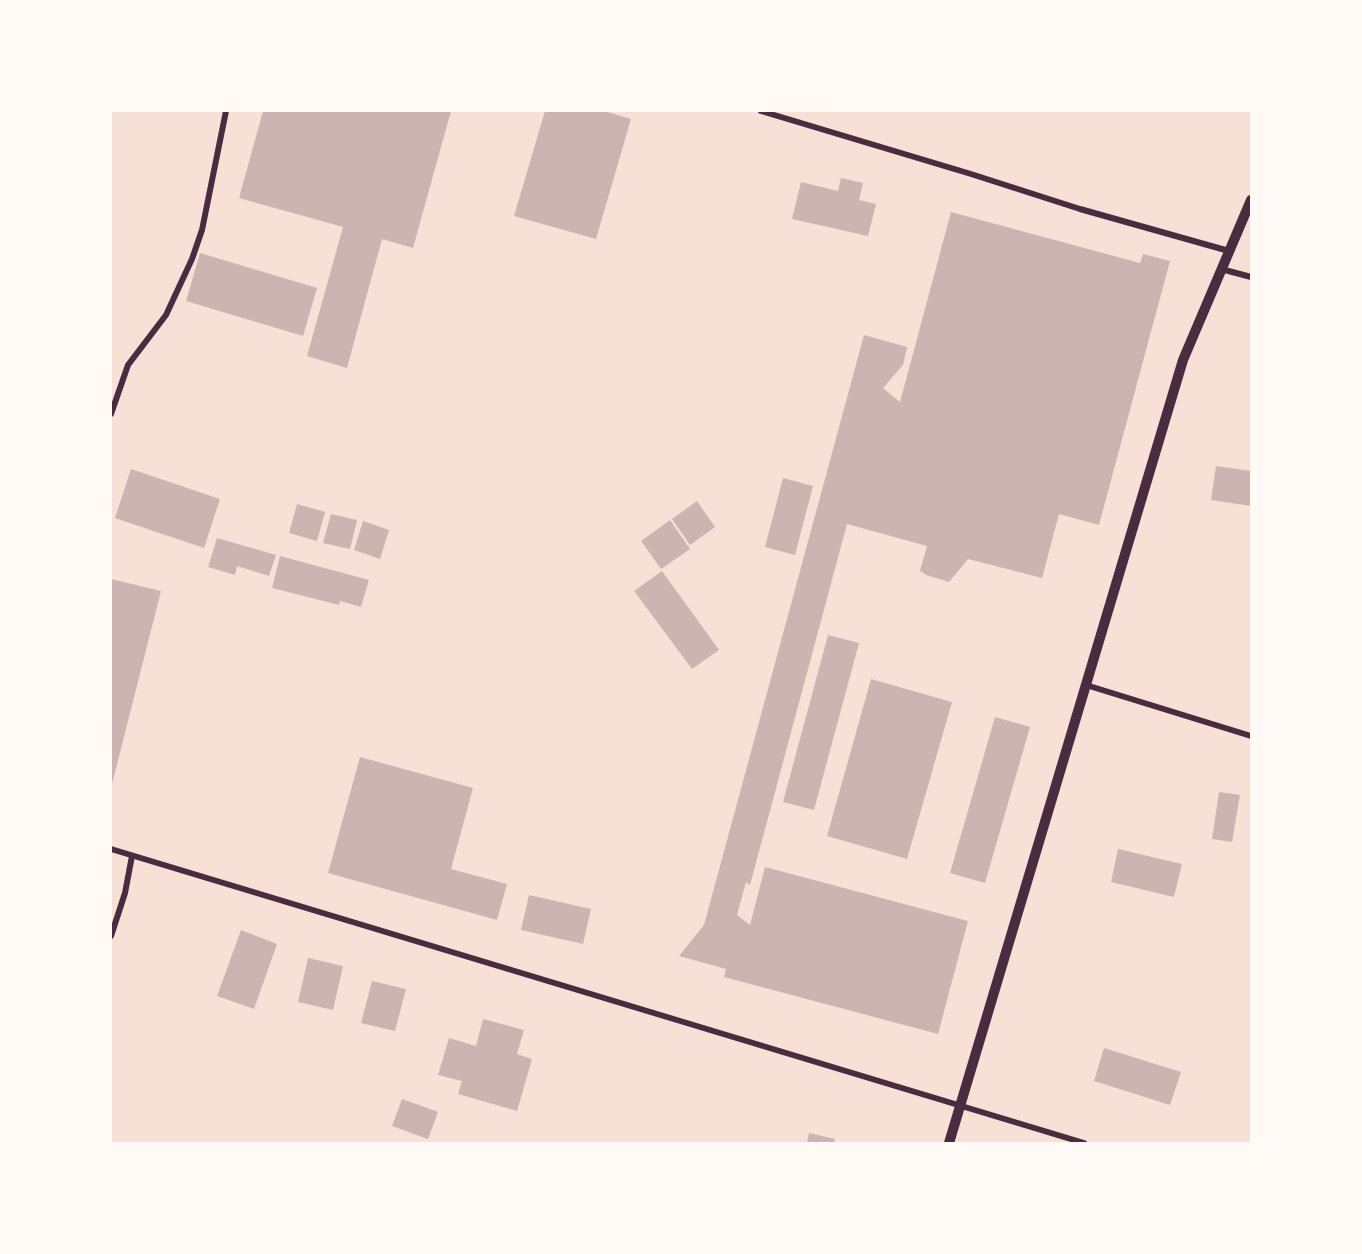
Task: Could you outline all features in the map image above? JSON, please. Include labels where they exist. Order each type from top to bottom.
[{"type":"street","points":[[111,414],[128,365],[166,315],[192,259],[202,230],[226,111]]},
{"type":"street","points":[[760,111],[1080,209],[1229,251]]},
{"type":"street","points":[[949,1143],[1183,360],[1251,200]]},
{"type":"street","points":[[1221,269],[1251,277]]},
{"type":"street","points":[[1086,685],[1251,735]]},
{"type":"street","points":[[111,849],[1084,1143]]},
{"type":"street","points":[[111,936],[125,893],[132,856]]},
{"type":"building","points":[[263,111],[451,111],[413,248],[382,239],[347,368],[307,356],[343,227],[239,198]]},
{"type":"building","points":[[545,111],[604,111],[631,119],[596,239],[514,216]]},
{"type":"building","points":[[841,178],[863,183],[859,200],[876,204],[868,236],[792,219],[801,182],[838,191]]},
{"type":"building","points":[[951,212],[1140,263],[1143,254],[1170,261],[1099,525],[1059,514],[1042,578],[968,559],[949,582],[920,571],[927,546],[847,524],[750,885],[746,882],[737,915],[750,925],[765,867],[968,921],[938,1034],[724,977],[726,969],[679,956],[704,925],[864,335],[907,347],[903,365],[883,388],[900,402]]},
{"type":"building","points":[[200,253],[317,288],[303,336],[186,301]]},
{"type":"building","points":[[1216,466],[1251,471],[1251,506],[1211,500]]},
{"type":"building","points":[[131,469],[220,499],[204,548],[115,518]]},
{"type":"building","points":[[783,478],[813,486],[795,555],[765,547]]},
{"type":"building","points":[[697,501],[715,527],[690,545],[672,519]]},
{"type":"building","points":[[297,504],[325,512],[317,541],[289,533]]},
{"type":"building","points":[[331,514],[357,520],[350,549],[323,543]]},
{"type":"building","points":[[670,520],[690,549],[661,569],[641,541]]},
{"type":"building","points":[[363,521],[389,530],[380,559],[354,550]]},
{"type":"building","points":[[217,538],[276,555],[269,576],[237,566],[235,575],[208,567]]},
{"type":"building","points":[[280,556],[369,580],[361,607],[340,601],[339,605],[272,588]]},
{"type":"building","points":[[662,571],[719,650],[692,669],[634,591]]},
{"type":"building","points":[[111,579],[161,591],[112,784],[111,784]]},
{"type":"building","points":[[828,635],[859,643],[814,810],[783,802]]},
{"type":"building","points":[[871,679],[952,702],[907,859],[827,836]]},
{"type":"building","points":[[995,717],[1030,727],[985,883],[950,873]]},
{"type":"building","points":[[360,757],[473,788],[451,869],[507,884],[497,920],[328,873]]},
{"type":"building","points":[[1219,792],[1240,795],[1232,842],[1212,839]]},
{"type":"building","points":[[1118,849],[1182,864],[1174,897],[1111,882]]},
{"type":"building","points":[[529,895],[591,909],[583,944],[521,930]]},
{"type":"building","points":[[241,930],[277,944],[254,1009],[217,996]]},
{"type":"building","points":[[308,958],[343,966],[333,1010],[298,1002]]},
{"type":"building","points":[[372,981],[406,989],[395,1031],[361,1023]]},
{"type":"building","points":[[483,1019],[524,1030],[517,1054],[532,1059],[517,1111],[458,1094],[462,1081],[438,1075],[449,1038],[476,1046]]},
{"type":"building","points":[[1104,1048],[1181,1072],[1170,1105],[1094,1081]]},
{"type":"building","points":[[402,1099],[438,1112],[428,1139],[392,1126]]},
{"type":"building","points":[[809,1133],[835,1139],[834,1143],[807,1143]]}]
